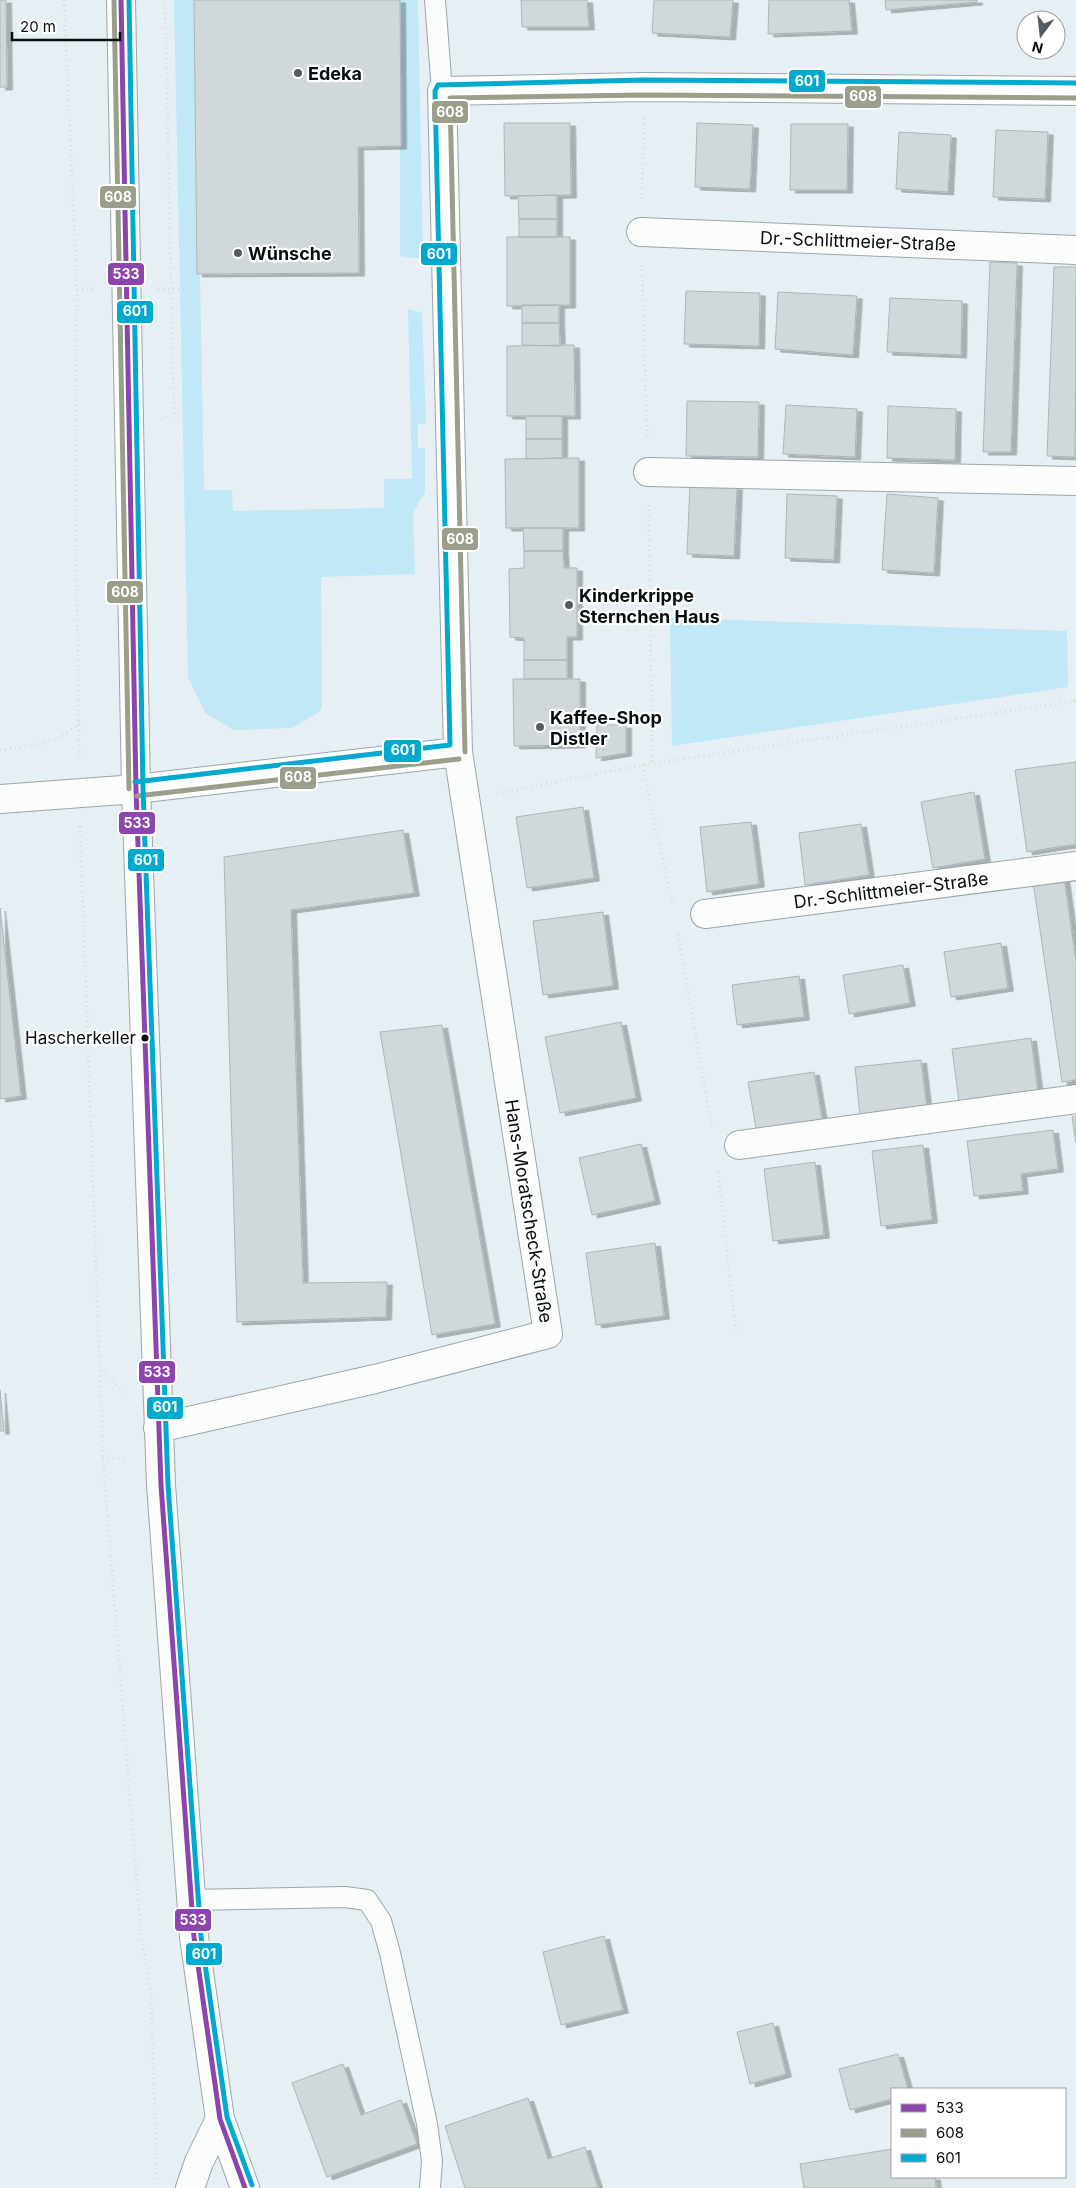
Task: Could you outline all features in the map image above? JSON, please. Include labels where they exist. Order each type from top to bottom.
[{"type":"street","points":[[121,0],[136,789],[160,1485],[194,1937],[220,2119],[245,2188]]},
{"type":"street","points":[[442,91],[644,87],[1076,91]]},
{"type":"street","name":"Hans-Moratscheck-Straße","points":[[158,1428],[375,1380],[548,1334],[458,752],[442,91]]},
{"type":"street","name":"Dr.-Schlittmeier-Straße","points":[[641,232],[1076,250]]},
{"type":"street","points":[[648,472],[1076,481]]},
{"type":"street","points":[[0,799],[136,789],[458,752]]},
{"type":"street","name":"Dr.-Schlittmeier-Straße","points":[[705,914],[1076,866]]},
{"type":"street","points":[[739,1145],[1076,1099]]},
{"type":"street","points":[[190,2188],[199,2162],[220,2119]]},
{"type":"lane","points":[[434,0],[442,91]]},
{"type":"lane","points":[[191,1900],[345,1897],[367,1900],[381,1921],[390,1953],[427,2124],[432,2161],[430,2188]]},
{"type":"path","points":[[64,0],[78,290],[76,502],[80,723],[79,793],[103,1459],[141,1936],[150,1993],[156,2188]]},
{"type":"path","points":[[130,430],[174,415],[165,0]]},
{"type":"path","points":[[644,87],[641,232],[648,472],[652,764]]},
{"type":"path","points":[[170,290],[199,290]]},
{"type":"path","points":[[465,799],[642,765],[1076,701]]},
{"type":"path","points":[[0,750],[26,747],[58,739],[80,723]]},
{"type":"path","points":[[642,765],[673,907]]},
{"type":"path","points":[[677,926],[712,1129]]},
{"type":"path","points":[[718,1168],[736,1333]]},
{"type":"shaded area","points":[[174,0],[195,0],[204,490],[232,490],[233,511],[384,508],[384,479],[412,479],[408,309],[422,313],[426,424],[418,424],[418,448],[425,448],[425,493],[413,512],[415,574],[321,577],[322,707],[319,712],[292,728],[234,730],[205,713],[188,677]]},
{"type":"shaded area","points":[[400,0],[418,0],[423,259],[400,256]]},
{"type":"shaded area","points":[[670,618],[1067,631],[1068,687],[672,746]]},
{"type":"building","points":[[0,0],[6,0],[7,87],[0,87]]},
{"type":"building","name":"Edeka","points":[[194,0],[400,0],[401,146],[358,147],[359,273],[197,274]]},
{"type":"building","points":[[521,0],[587,0],[589,27],[522,27]]},
{"type":"building","points":[[654,0],[733,0],[730,37],[652,33]]},
{"type":"building","points":[[769,0],[849,0],[852,31],[768,34]]},
{"type":"building","points":[[885,0],[977,0],[977,2],[886,10]]},
{"type":"building","points":[[504,123],[570,123],[571,195],[505,196]]},
{"type":"building","points":[[697,123],[753,125],[750,189],[695,187]]},
{"type":"building","points":[[791,124],[848,124],[847,190],[790,190]]},
{"type":"building","points":[[996,130],[1048,132],[1045,199],[993,197]]},
{"type":"building","points":[[899,132],[951,135],[948,192],[896,189]]},
{"type":"building","points":[[557,195],[557,219],[519,219],[518,196]]},
{"type":"building","points":[[519,219],[557,219],[557,237],[519,237]]},
{"type":"building","points":[[507,237],[570,237],[570,305],[507,306]]},
{"type":"building","points":[[990,262],[1017,263],[1011,452],[983,452]]},
{"type":"building","points":[[1054,267],[1076,267],[1075,457],[1047,456]]},
{"type":"building","points":[[686,291],[760,293],[759,346],[684,344]]},
{"type":"building","points":[[778,292],[857,296],[853,355],[775,349]]},
{"type":"building","points":[[890,298],[962,301],[961,355],[887,352]]},
{"type":"building","points":[[522,305],[559,305],[559,323],[522,323]]},
{"type":"building","points":[[522,323],[559,323],[560,346],[522,345]]},
{"type":"building","points":[[574,345],[575,416],[507,416],[507,346]]},
{"type":"building","points":[[687,401],[759,402],[758,457],[686,456]]},
{"type":"building","points":[[786,405],[857,409],[855,457],[783,454]]},
{"type":"building","points":[[888,406],[956,409],[955,460],[887,458]]},
{"type":"building","points":[[526,416],[562,416],[562,439],[526,439]]},
{"type":"building","points":[[526,439],[562,439],[562,458],[526,459]]},
{"type":"building","points":[[579,458],[579,528],[506,528],[505,459]]},
{"type":"building","points":[[690,485],[737,487],[734,556],[687,554]]},
{"type":"building","points":[[787,494],[837,496],[834,560],[785,558]]},
{"type":"building","points":[[887,494],[938,498],[934,573],[882,570]]},
{"type":"building","points":[[523,528],[563,528],[563,551],[524,551]]},
{"type":"building","points":[[524,551],[563,551],[564,568],[577,568],[577,637],[567,637],[567,660],[524,660],[524,638],[510,637],[509,569],[524,568]]},
{"type":"building","points":[[524,660],[567,660],[567,679],[524,679]]},
{"type":"building","points":[[513,679],[580,679],[580,745],[514,746]]},
{"type":"building","points":[[597,725],[626,725],[626,753],[596,758]]},
{"type":"building","points":[[1076,762],[1076,844],[1027,852],[1015,770]]},
{"type":"building","points":[[974,792],[985,859],[933,868],[921,802]]},
{"type":"building","points":[[583,807],[594,878],[527,888],[516,817]]},
{"type":"building","points":[[751,822],[759,884],[707,892],[700,827]]},
{"type":"building","points":[[861,824],[869,875],[805,885],[799,833]]},
{"type":"building","points":[[403,830],[414,893],[291,910],[303,1283],[387,1282],[386,1317],[237,1322],[224,857]]},
{"type":"building","points":[[1064,877],[1076,962],[1076,1080],[1062,1082],[1033,881]]},
{"type":"building","points":[[0,908],[21,1096],[0,1099]]},
{"type":"building","points":[[603,912],[613,986],[543,995],[533,921]]},
{"type":"building","points":[[1001,943],[1008,988],[951,997],[944,952]]},
{"type":"building","points":[[903,965],[910,1003],[849,1014],[843,975]]},
{"type":"building","points":[[799,976],[804,1017],[737,1025],[732,985]]},
{"type":"building","points":[[621,1022],[636,1098],[560,1113],[545,1037]]},
{"type":"building","points":[[442,1025],[495,1324],[432,1335],[380,1032]]},
{"type":"building","points":[[1031,1038],[1038,1092],[959,1102],[952,1049]]},
{"type":"building","points":[[921,1060],[927,1109],[860,1116],[855,1067]]},
{"type":"building","points":[[814,1072],[823,1124],[757,1134],[748,1082]]},
{"type":"building","points":[[1076,1116],[1076,1143],[1072,1117]]},
{"type":"building","points":[[1053,1130],[1058,1169],[1021,1174],[1023,1191],[974,1196],[967,1141]]},
{"type":"building","points":[[641,1144],[655,1201],[592,1215],[579,1158]]},
{"type":"building","points":[[923,1145],[932,1220],[881,1226],[872,1151]]},
{"type":"building","points":[[815,1162],[824,1235],[773,1241],[764,1169]]},
{"type":"building","points":[[655,1243],[664,1316],[596,1325],[586,1253]]},
{"type":"building","points":[[0,1390],[4,1431],[0,1431]]},
{"type":"building","points":[[604,1936],[623,2010],[561,2025],[543,1952]]},
{"type":"building","points":[[773,2023],[786,2074],[750,2084],[737,2032]]},
{"type":"building","points":[[898,2054],[908,2088],[891,2088],[891,2099],[850,2110],[839,2069]]},
{"type":"building","points":[[343,2064],[361,2115],[401,2100],[417,2144],[327,2177],[292,2083]]},
{"type":"building","points":[[528,2098],[548,2159],[585,2147],[598,2188],[465,2188],[445,2126]]},
{"type":"building","points":[[891,2149],[891,2178],[935,2178],[936,2188],[804,2188],[800,2164]]},
{"type":"transit line","name":"608","points":[[114,0],[129,789]]},
{"type":"transit line","name":"533","points":[[121,0],[136,789],[161,1485],[194,1937],[220,2119],[245,2188]]},
{"type":"transit line","name":"601","points":[[129,0],[143,789],[168,1485],[201,1936],[227,2117],[252,2185]]},
{"type":"transit line","name":"601","points":[[135,782],[450,745],[435,91],[438,85],[644,80],[1076,83]]},
{"type":"transit line","name":"608","points":[[465,752],[450,98],[644,95],[1076,98]]},
{"type":"transit line","name":"608","points":[[137,796],[459,759]]},
{"type":"place","name":"Edeka","points":[[298,73]]},
{"type":"place","name":"Wünsche","points":[[238,253]]},
{"type":"place","name":"Kinderkrippe Sternchen Haus","points":[[569,605]]},
{"type":"place","name":"Kaffee-Shop Distler","points":[[540,727]]},
{"type":"place","name":"Hascherkeller","points":[[145,1038]]}]
